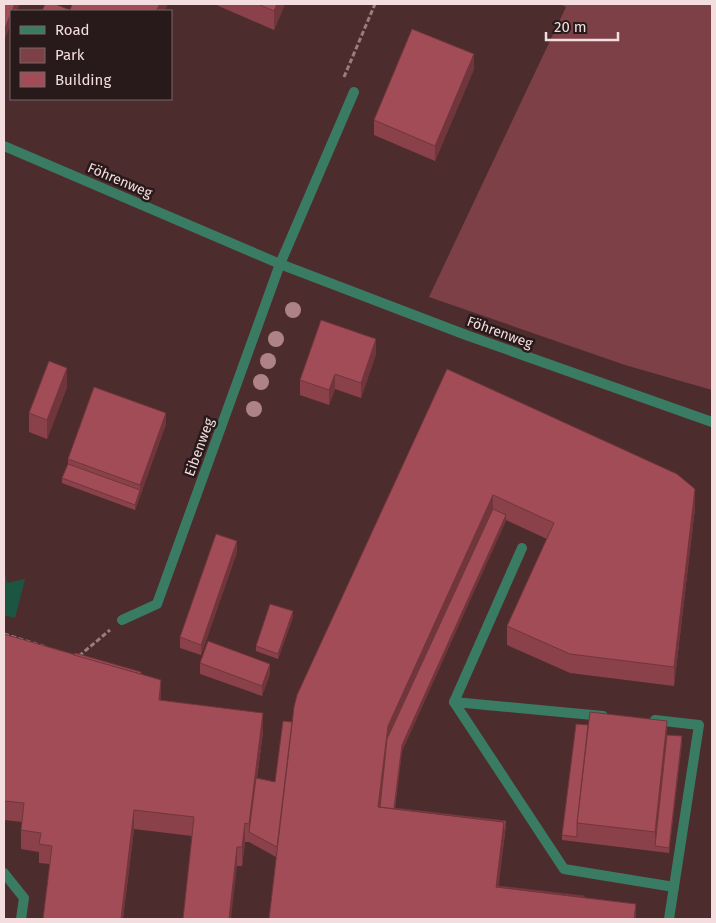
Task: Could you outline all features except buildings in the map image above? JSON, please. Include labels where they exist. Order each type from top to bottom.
[{"type":"street","points":[[280,264],[354,92]]},
{"type":"street","name":"Föhrenweg","points":[[4,146],[280,264],[466,335],[712,422]]},
{"type":"street","name":"Eibenweg","points":[[122,620],[157,604],[280,264]]},
{"type":"street","points":[[454,702],[522,548]]},
{"type":"street","points":[[454,702],[611,716]]},
{"type":"street","points":[[454,702],[564,869],[674,887]]},
{"type":"street","points":[[640,719],[699,725],[669,919]]},
{"type":"street","points":[[4,873],[24,898],[21,919]]},
{"type":"path","points":[[354,92],[344,78],[375,4]]},
{"type":"path","points":[[70,654],[80,656],[122,620]]},
{"type":"path","points":[[4,634],[51,648]]},
{"type":"green space","points":[[560,4],[712,4],[712,390],[625,365],[429,297],[566,7]]},
{"type":"shaded area","points":[[4,567],[7,583],[25,579],[15,618],[4,615]]}]
